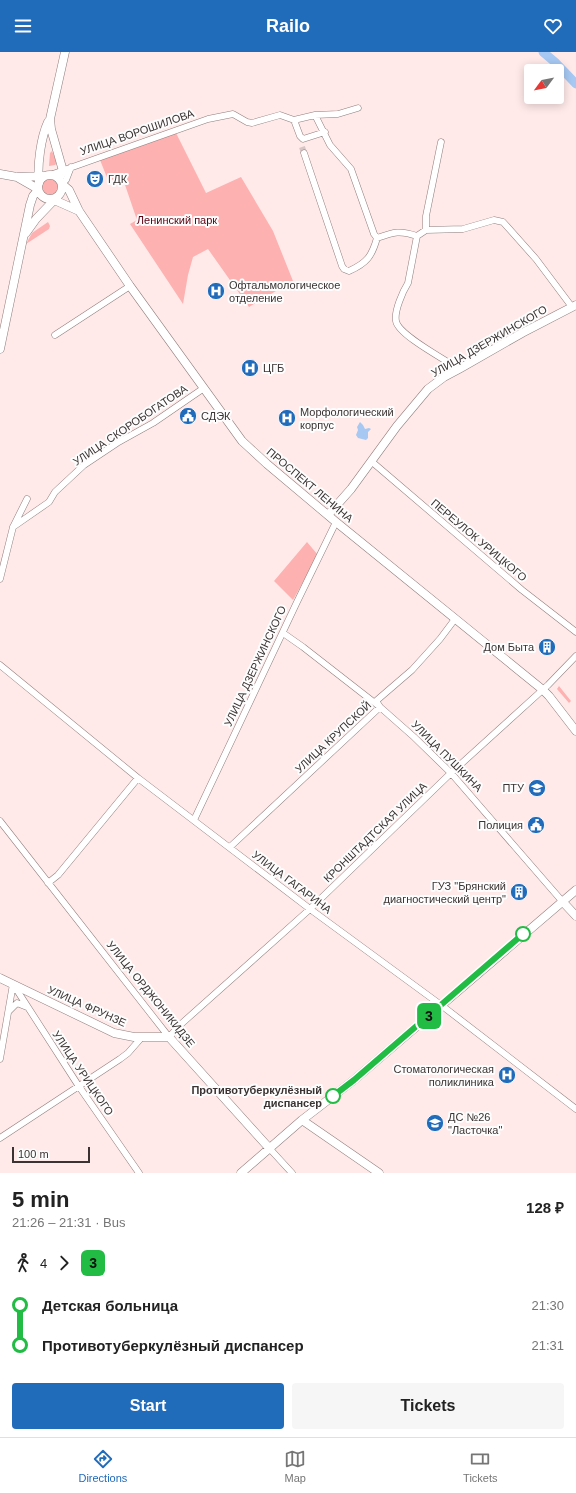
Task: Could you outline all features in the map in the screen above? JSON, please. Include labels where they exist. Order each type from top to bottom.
[{"type":"main road","points":[[66,52],[50,119],[46,126],[41,152],[41,182],[43,197],[55,199],[79,210]]},
{"type":"main road","points":[[23,240],[36,219],[61,192],[63,170],[51,130],[50,119]]},
{"type":"main road","points":[[0,174],[41,182],[55,176],[61,182]]},
{"type":"main road","points":[[18,177],[41,182]]},
{"type":"main road","points":[[0,349],[32,198],[41,182]]},
{"type":"main road","name":"ПРОСПЕКТ ЛЕНИНА","points":[[61,182],[69,190],[79,210],[130,286],[242,441],[266,464],[336,522],[543,690],[576,731]]},
{"type":"main road","name":"УЛИЦА ДЗЕРЖИНСКОГО","points":[[328,515],[351,489],[411,409],[428,389],[444,377],[574,306]]},
{"type":"main road","points":[[241,1173],[302,1120],[354,1080],[576,890]]},
{"type":"main road","name":"УЛИЦА ПУШКИНА","points":[[562,901],[576,916]]},
{"type":"main road","name":"УЛИЦА ФРУНЗЕ","points":[[0,978],[114,1033],[142,1037],[169,1036]]},
{"type":"main road","name":"УЛИЦА ОРДЖОНИКИДЗЕ","points":[[169,1036],[270,1149]]},
{"type":"main road","points":[[302,1120],[379,1173]]},
{"type":"street","points":[[358,108],[338,114],[315,115],[294,120],[300,136],[303,139],[303,150],[344,269],[349,271],[362,265],[373,251],[377,238]]},
{"type":"street","name":"УЛИЦА ВОРОШИЛОВА","points":[[41,182],[63,170],[208,119],[233,114],[247,122],[252,123],[280,115],[294,120]]},
{"type":"street","points":[[315,115],[325,132],[330,145],[351,169],[374,234],[377,238]]},
{"type":"street","points":[[303,139],[325,132]]},
{"type":"street","points":[[426,230],[426,216],[441,142]]},
{"type":"street","points":[[61,182],[66,180],[71,167]]},
{"type":"street","points":[[459,369],[406,335],[398,328],[396,321],[396,314],[404,290],[408,284],[417,236],[426,230],[463,229],[494,220],[503,222],[536,259],[574,306]]},
{"type":"street","points":[[377,238],[397,231],[417,236]]},
{"type":"street","points":[[55,335],[130,286]]},
{"type":"street","name":"УЛИЦА СКОРОБОГАТОВА","points":[[13,527],[49,502],[55,492],[84,465],[153,423],[204,388]]},
{"type":"street","name":"ПЕРЕУЛОК УРИЦКОГО","points":[[371,461],[522,590],[576,632]]},
{"type":"street","points":[[0,579],[13,527],[27,499]]},
{"type":"street","name":"УЛИЦА ДЗЕРЖИНСКОГО","points":[[194,820],[283,633],[296,602],[336,522]]},
{"type":"street","name":"УЛИЦА КРУПСКОЙ","points":[[230,847],[380,707],[376,701],[412,670],[440,639],[455,619]]},
{"type":"street","name":"УЛИЦА ПУШКИНА","points":[[283,633],[380,707],[414,737],[451,773],[562,901]]},
{"type":"street","name":"КРОНШТАДТСКАЯ УЛИЦА","points":[[169,1036],[310,909],[451,773],[543,690],[576,656]]},
{"type":"street","name":"УЛИЦА ГАГАРИНА","points":[[0,665],[138,778],[576,1108]]},
{"type":"street","points":[[48,883],[58,875],[138,778]]},
{"type":"street","name":"УЛИЦА ОРДЖОНИКИДЗЕ","points":[[0,821],[169,1036]]},
{"type":"street","points":[[0,1059],[13,984]]},
{"type":"street","name":"УЛИЦА УРИЦКОГО","points":[[13,984],[78,1085],[139,1173]]},
{"type":"street","points":[[8,1012],[17,1003],[27,1007]]},
{"type":"street","points":[[0,1138],[78,1085],[120,1059],[128,1053],[142,1037]]},
{"type":"street","name":"УЛИЦА ОРДЖОНИКИДЗЕ","points":[[270,1149],[292,1173]]},
{"type":"green space","name":"Ленинский парк","points":[[176,133],[206,193],[241,177],[273,231],[293,281],[249,307],[208,249],[193,257],[183,304],[130,224],[137,220],[123,179],[108,180],[100,160]]},
{"type":"green space","points":[[52,151],[57,163],[49,166],[50,153]]},
{"type":"green space","points":[[46,178],[54,178],[59,183],[57,194],[54,196],[46,196],[41,191],[41,183]]},
{"type":"green space","points":[[48,222],[50,226],[49,229],[26,244],[32,233]]},
{"type":"green space","points":[[307,542],[318,555],[293,600],[274,581]]},
{"type":"green space","points":[[559,686],[571,701],[569,703],[557,689]]},
{"type":"water","points":[[360,422],[365,429],[371,429],[368,432],[368,438],[366,440],[358,438],[356,435],[358,430],[357,427]]},
{"type":"waterway","points":[[543,52],[576,84]]},
{"type":"tunnel","points":[[302,147],[304,153]]},
{"type":"bus line","name":"3","points":[[333,1096],[354,1080],[523,934]]},
{"type":"place","name":"ГДК","points":[[95,179]]},
{"type":"place","name":"Офтальмологическое отделение","points":[[216,291]]},
{"type":"place","name":"ЦГБ","points":[[250,368]]},
{"type":"place","name":"СДЭК","points":[[188,416]]},
{"type":"place","name":"Морфологический корпус","points":[[287,418]]},
{"type":"place","name":"Дом Быта","points":[[547,647]]},
{"type":"place","name":"ПТУ","points":[[537,788]]},
{"type":"place","name":"Полиция","points":[[536,825]]},
{"type":"place","name":"ГУЗ \"Брянский диагностический центр\"","points":[[519,892]]},
{"type":"place","name":"Стоматологическая поликлиника","points":[[507,1075]]},
{"type":"place","name":"Противотуберкулёзный диспансер","points":[[333,1096]]},
{"type":"place","name":"ДС №26 \"Ласточка\"","points":[[435,1123]]}]
